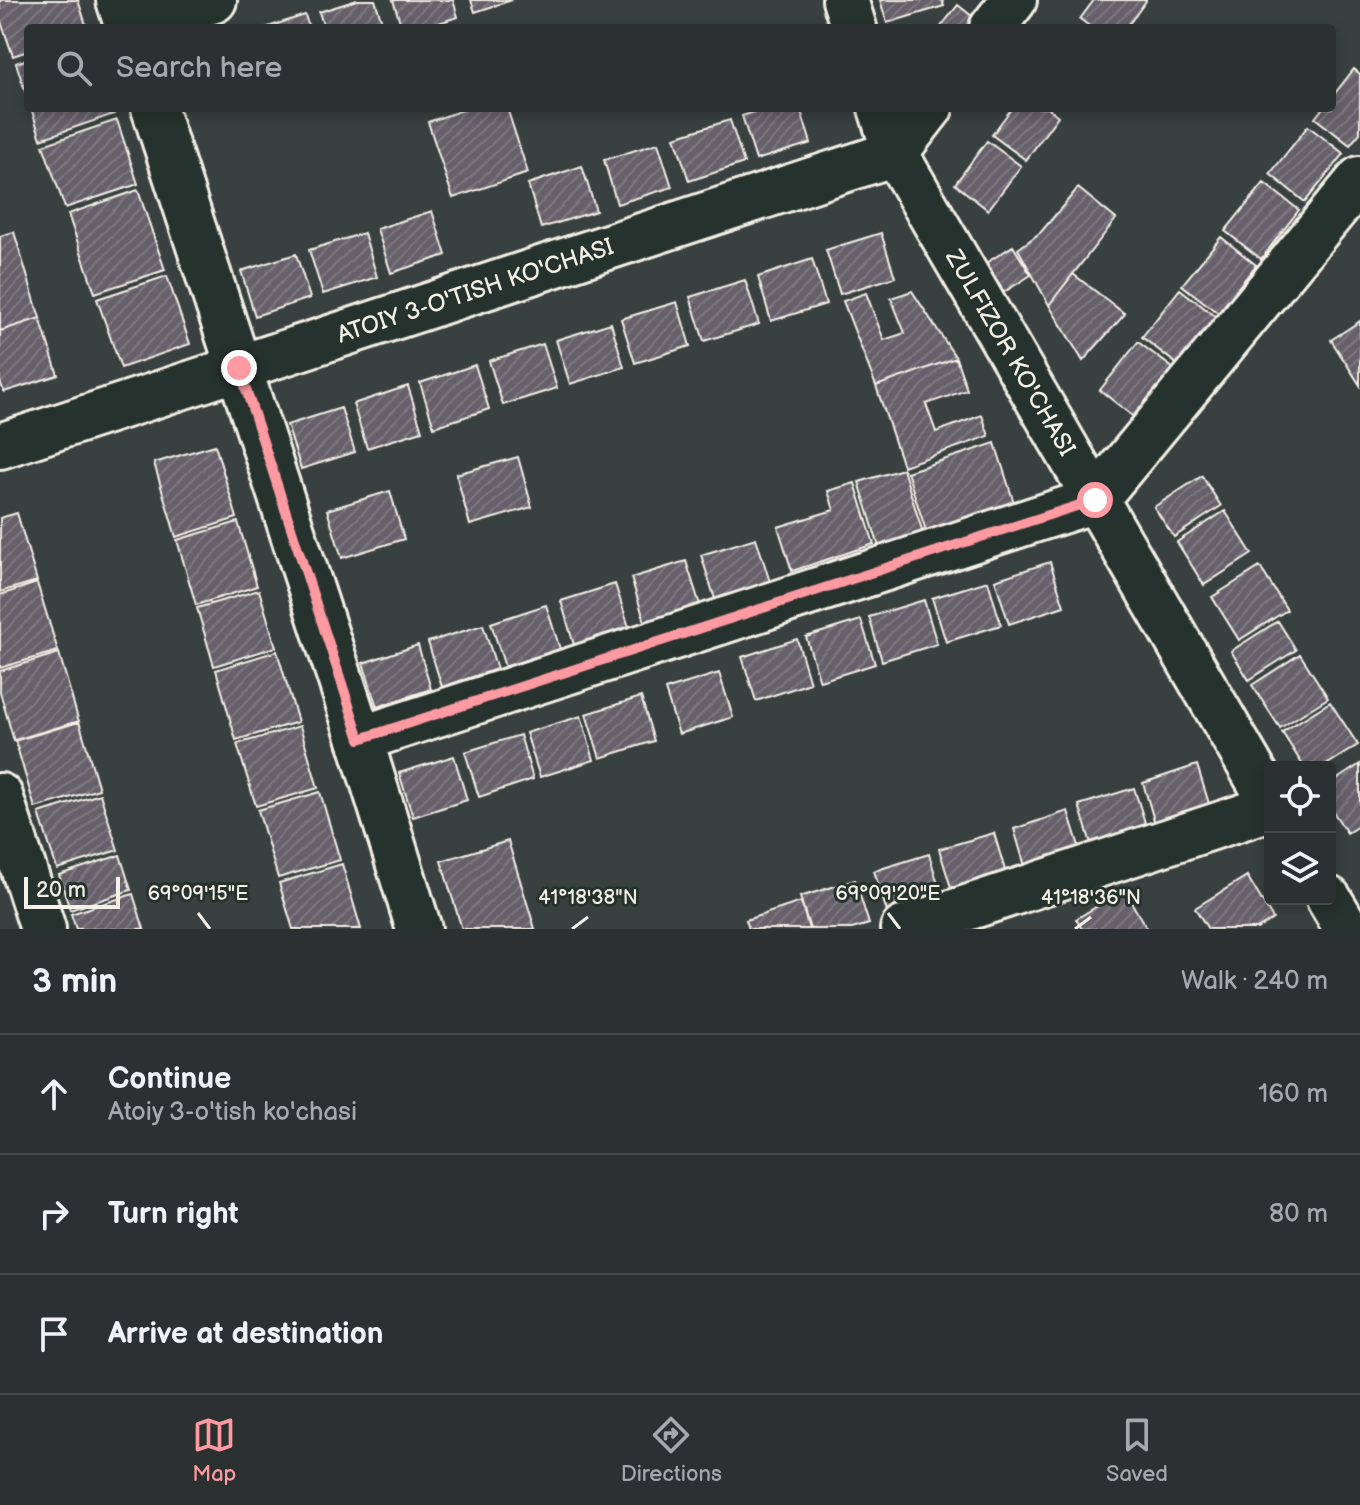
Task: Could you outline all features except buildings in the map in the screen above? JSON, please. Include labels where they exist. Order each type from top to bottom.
[{"type":"street","points":[[119,0],[127,24]]},
{"type":"street","points":[[140,24],[214,0]]},
{"type":"street","points":[[845,0],[853,24]]},
{"type":"street","points":[[995,24],[1014,0]]},
{"type":"street","points":[[155,112],[419,929]]},
{"type":"street","name":"ZULFIZOR KO'CHASI","points":[[882,112],[895,153],[1264,790]]},
{"type":"street","points":[[895,153],[927,112]]},
{"type":"street","name":"ATOIY 3-O'TISH KO'CHASI","points":[[0,446],[895,153]]},
{"type":"street","points":[[360,739],[1095,500],[1359,183]]},
{"type":"street","points":[[0,796],[43,929]]},
{"type":"street","points":[[903,929],[1264,810]]},
{"type":"street","points":[[1333,905],[1347,929]]},
{"type":"route","points":[[239,368],[360,739],[1095,500]]}]
